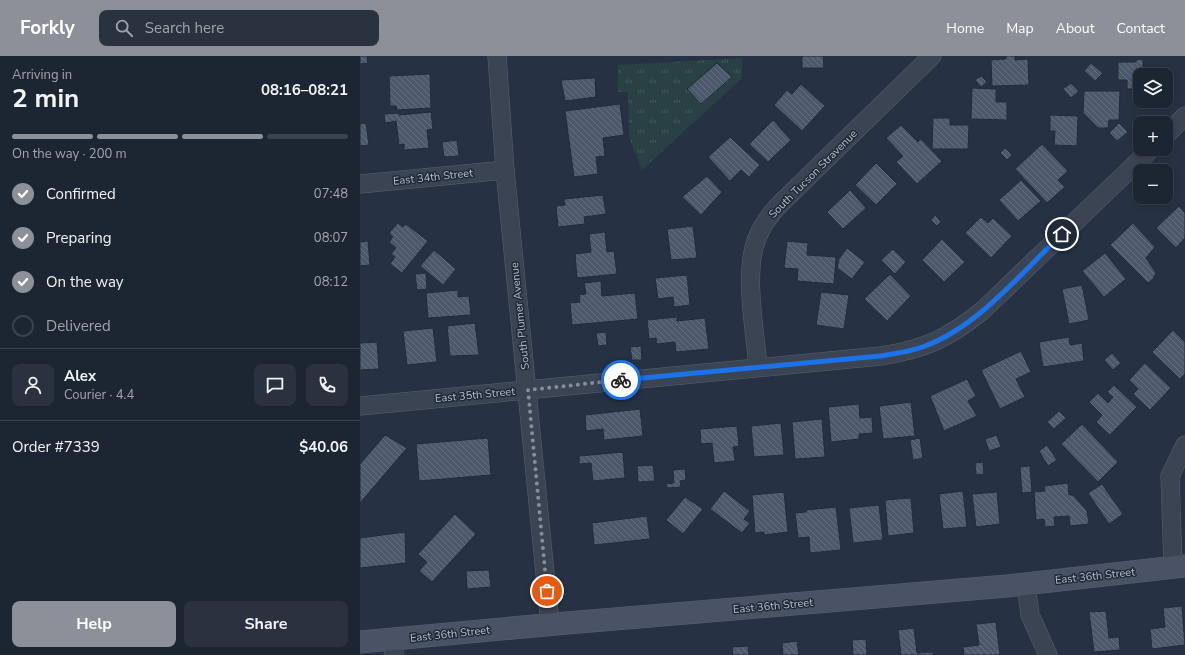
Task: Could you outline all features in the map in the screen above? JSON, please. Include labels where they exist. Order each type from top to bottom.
[{"type":"main road","name":"East 36th Street","points":[[360,642],[393,647],[550,624],[1026,584],[1179,567]]},
{"type":"street","name":"South Plumer Avenue","points":[[497,56],[505,170],[550,624]]},
{"type":"street","name":"South Tucson Stravenue","points":[[758,367],[750,276],[755,241],[764,224],[781,203],[932,56]]},
{"type":"street","points":[[1173,128],[1185,116]]},
{"type":"street","name":"East 35th Street","points":[[360,406],[908,352],[945,338],[960,329],[982,311],[1144,156]]},
{"type":"street","name":"East 34th Street","points":[[360,184],[505,170]]},
{"type":"street","points":[[1179,567],[1170,476],[1185,445]]},
{"type":"street","points":[[1026,584],[1030,614],[1048,655]]},
{"type":"green space","points":[[742,58],[742,78],[642,170],[629,137],[628,92],[618,92],[618,65]]},
{"type":"building","points":[[360,56],[367,56],[368,63],[360,64]]},
{"type":"building","points":[[802,56],[823,56],[824,68],[802,68]]},
{"type":"building","points":[[1006,56],[1015,56],[1015,60],[1028,59],[1029,85],[992,86],[991,60],[1006,59]]},
{"type":"building","points":[[1143,59],[1143,67],[1159,68],[1133,68],[1133,89],[1127,89],[1127,80],[1118,80],[1118,62],[1136,62],[1136,60]]},
{"type":"building","points":[[717,63],[732,77],[701,104],[687,89]]},
{"type":"building","points":[[1091,63],[1103,73],[1095,81],[1084,71]]},
{"type":"building","points":[[430,74],[431,108],[397,110],[396,106],[390,106],[389,76]]},
{"type":"building","points":[[981,76],[987,82],[981,87],[975,80]]},
{"type":"building","points":[[595,78],[596,97],[565,101],[561,80]]},
{"type":"building","points":[[1071,83],[1079,91],[1071,98],[1063,89]]},
{"type":"building","points":[[801,84],[825,106],[802,131],[774,105],[787,90],[792,94]]},
{"type":"building","points":[[972,88],[996,89],[996,102],[1007,102],[1007,120],[971,119]]},
{"type":"building","points":[[1084,91],[1120,91],[1119,120],[1109,120],[1108,128],[1098,128],[1083,113]]},
{"type":"building","points":[[620,104],[624,135],[603,138],[605,156],[596,157],[598,174],[574,177],[565,111]]},
{"type":"building","points":[[431,112],[433,129],[427,130],[429,148],[404,150],[404,144],[399,145],[396,121],[385,123],[384,114],[399,113],[399,115]]},
{"type":"building","points":[[1050,115],[1078,116],[1077,146],[1054,145],[1055,131],[1050,131]]},
{"type":"building","points":[[933,118],[950,118],[950,125],[969,125],[968,149],[932,149]]},
{"type":"building","points":[[773,120],[791,140],[768,162],[749,144]]},
{"type":"building","points":[[366,123],[369,145],[360,146],[360,124]]},
{"type":"building","points":[[1119,123],[1128,132],[1117,141],[1109,133]]},
{"type":"building","points":[[901,125],[918,142],[921,139],[942,161],[917,184],[896,162],[903,156],[886,138]]},
{"type":"building","points":[[730,137],[760,165],[749,177],[741,170],[730,181],[708,157]]},
{"type":"building","points":[[457,140],[459,156],[444,157],[442,142]]},
{"type":"building","points":[[1042,144],[1068,171],[1058,180],[1065,187],[1047,203],[1015,169]]},
{"type":"building","points":[[1005,148],[1012,155],[1007,160],[1000,153]]},
{"type":"building","points":[[876,163],[897,184],[876,205],[855,185]]},
{"type":"building","points":[[707,176],[722,192],[701,215],[682,197]]},
{"type":"building","points":[[1021,180],[1041,201],[1018,221],[999,200]]},
{"type":"building","points":[[850,190],[866,208],[843,229],[827,212]]},
{"type":"building","points":[[603,195],[606,214],[584,217],[585,224],[558,227],[556,206],[565,205],[564,199]]},
{"type":"building","points":[[1179,206],[1185,213],[1185,238],[1176,248],[1156,228]]},
{"type":"building","points":[[935,215],[941,222],[937,226],[931,220]]},
{"type":"building","points":[[981,217],[988,223],[993,218],[1012,236],[991,258],[965,233]]},
{"type":"building","points":[[398,223],[403,227],[406,224],[428,241],[402,273],[390,264],[395,257],[391,254],[396,248],[389,242],[393,237],[389,233]]},
{"type":"building","points":[[1133,223],[1155,247],[1146,258],[1156,273],[1153,279],[1148,283],[1110,245]]},
{"type":"building","points":[[693,226],[697,258],[671,260],[667,229]]},
{"type":"building","points":[[605,232],[607,252],[614,251],[617,274],[577,278],[575,254],[591,252],[589,234]]},
{"type":"building","points":[[942,239],[965,262],[944,282],[922,260]]},
{"type":"building","points":[[368,241],[370,265],[360,266],[360,242]]},
{"type":"building","points":[[787,241],[808,243],[807,255],[836,257],[834,284],[797,281],[798,269],[784,268]]},
{"type":"building","points":[[847,248],[865,262],[852,279],[837,268],[839,259]]},
{"type":"building","points":[[893,249],[906,262],[895,274],[881,260]]},
{"type":"building","points":[[434,250],[456,269],[443,285],[420,266]]},
{"type":"building","points":[[1105,253],[1126,279],[1104,297],[1082,271]]},
{"type":"building","points":[[426,273],[427,289],[417,290],[415,274]]},
{"type":"building","points":[[890,274],[911,296],[887,321],[864,299]]},
{"type":"building","points":[[687,275],[690,305],[674,307],[673,297],[658,299],[655,278]]},
{"type":"building","points":[[601,281],[602,296],[635,293],[638,319],[572,325],[570,303],[580,302],[579,295],[586,294],[584,283]]},
{"type":"building","points":[[1082,285],[1089,320],[1069,324],[1062,289]]},
{"type":"building","points":[[458,290],[458,297],[469,296],[471,315],[428,318],[426,293]]},
{"type":"building","points":[[821,292],[849,295],[844,329],[816,325]]},
{"type":"building","points":[[677,317],[677,321],[705,318],[709,349],[676,352],[675,342],[657,344],[656,338],[649,339],[647,320]]},
{"type":"building","points":[[475,323],[479,355],[450,356],[447,326]]},
{"type":"building","points":[[433,328],[437,362],[407,365],[403,331]]},
{"type":"building","points":[[1173,330],[1185,342],[1185,374],[1180,379],[1152,352]]},
{"type":"building","points":[[606,332],[607,345],[598,346],[596,333]]},
{"type":"building","points":[[1069,337],[1070,345],[1082,343],[1084,361],[1043,367],[1039,342]]},
{"type":"building","points":[[377,342],[379,369],[360,370],[360,343]]},
{"type":"building","points":[[641,346],[642,360],[632,360],[630,347]]},
{"type":"building","points":[[1021,351],[1031,372],[1016,379],[1025,397],[1000,409],[981,370]]},
{"type":"building","points":[[1112,353],[1121,363],[1113,370],[1104,360]]},
{"type":"building","points":[[1145,363],[1171,388],[1150,410],[1133,394],[1138,389],[1129,380]]},
{"type":"building","points":[[967,379],[976,396],[968,401],[977,416],[944,431],[930,396]]},
{"type":"building","points":[[1114,385],[1137,407],[1110,435],[1096,422],[1102,415],[1089,402],[1098,393],[1108,403],[1113,397],[1107,392]]},
{"type":"building","points":[[911,402],[915,436],[883,439],[879,406]]},
{"type":"building","points":[[859,404],[860,418],[872,417],[873,433],[859,434],[859,439],[831,442],[828,407]]},
{"type":"building","points":[[640,409],[643,436],[604,440],[603,429],[586,431],[585,415]]},
{"type":"building","points":[[1059,411],[1066,418],[1054,429],[1047,422]]},
{"type":"building","points":[[822,419],[825,457],[795,459],[792,422]]},
{"type":"building","points":[[781,423],[784,455],[754,457],[751,426]]},
{"type":"building","points":[[1082,424],[1118,462],[1098,482],[1061,444]]},
{"type":"building","points":[[737,426],[739,446],[733,447],[735,461],[714,463],[712,443],[701,444],[700,429]]},
{"type":"building","points":[[385,435],[407,448],[360,503],[360,464]]},
{"type":"building","points":[[997,435],[1001,447],[989,451],[985,439]]},
{"type":"building","points":[[488,438],[491,475],[419,481],[416,444]]},
{"type":"building","points":[[920,438],[923,458],[913,460],[910,440]]},
{"type":"building","points":[[1047,445],[1057,460],[1048,466],[1039,451]]},
{"type":"building","points":[[623,452],[625,478],[593,481],[591,463],[579,464],[579,456]]},
{"type":"building","points":[[983,462],[984,474],[976,475],[975,463]]},
{"type":"building","points":[[653,465],[655,481],[638,482],[637,466]]},
{"type":"building","points":[[1030,466],[1032,492],[1022,493],[1020,467]]},
{"type":"building","points":[[685,469],[686,480],[680,481],[681,487],[667,488],[666,484],[674,483],[673,470]]},
{"type":"building","points":[[1068,483],[1069,495],[1073,495],[1087,511],[1089,524],[1070,526],[1069,516],[1054,517],[1055,526],[1045,527],[1044,519],[1036,520],[1034,492],[1045,491],[1044,486]]},
{"type":"building","points":[[1102,484],[1123,514],[1109,524],[1088,493]]},
{"type":"building","points":[[724,491],[750,511],[744,519],[750,523],[742,533],[710,509]]},
{"type":"building","points":[[963,491],[967,527],[943,529],[939,494]]},
{"type":"building","points":[[784,492],[788,532],[764,535],[764,532],[755,533],[752,495]]},
{"type":"building","points":[[997,492],[1000,524],[976,527],[972,494]]},
{"type":"building","points":[[685,497],[703,509],[683,534],[666,520]]},
{"type":"building","points":[[911,498],[914,533],[888,536],[885,500]]},
{"type":"building","points":[[879,505],[883,540],[853,543],[849,508]]},
{"type":"building","points":[[836,507],[841,550],[810,553],[809,537],[798,538],[795,513],[806,512],[806,510]]},
{"type":"building","points":[[455,514],[476,534],[432,582],[419,571],[427,562],[418,554]]},
{"type":"building","points":[[647,516],[650,539],[594,545],[592,523]]},
{"type":"building","points":[[405,532],[406,563],[360,568],[360,538]]},
{"type":"building","points":[[489,570],[491,587],[467,589],[466,571]]},
{"type":"building","points":[[1182,606],[1185,645],[1152,649],[1150,629],[1165,627],[1163,608]]},
{"type":"building","points":[[1106,611],[1109,638],[1119,637],[1120,650],[1094,652],[1089,612]]},
{"type":"building","points":[[996,622],[1000,655],[964,655],[963,647],[979,645],[976,624]]},
{"type":"building","points":[[914,628],[917,653],[933,652],[933,655],[901,655],[898,630]]},
{"type":"building","points":[[866,639],[867,655],[853,655],[852,640]]},
{"type":"building","points":[[797,641],[799,655],[783,655],[782,643]]},
{"type":"building","points":[[748,646],[749,655],[733,655],[732,647]]},
{"type":"way so far","points":[[547,591],[528,390],[621,380]]},
{"type":"route","points":[[621,380],[880,356],[908,352],[925,347],[960,329],[982,311],[1062,234]]}]
